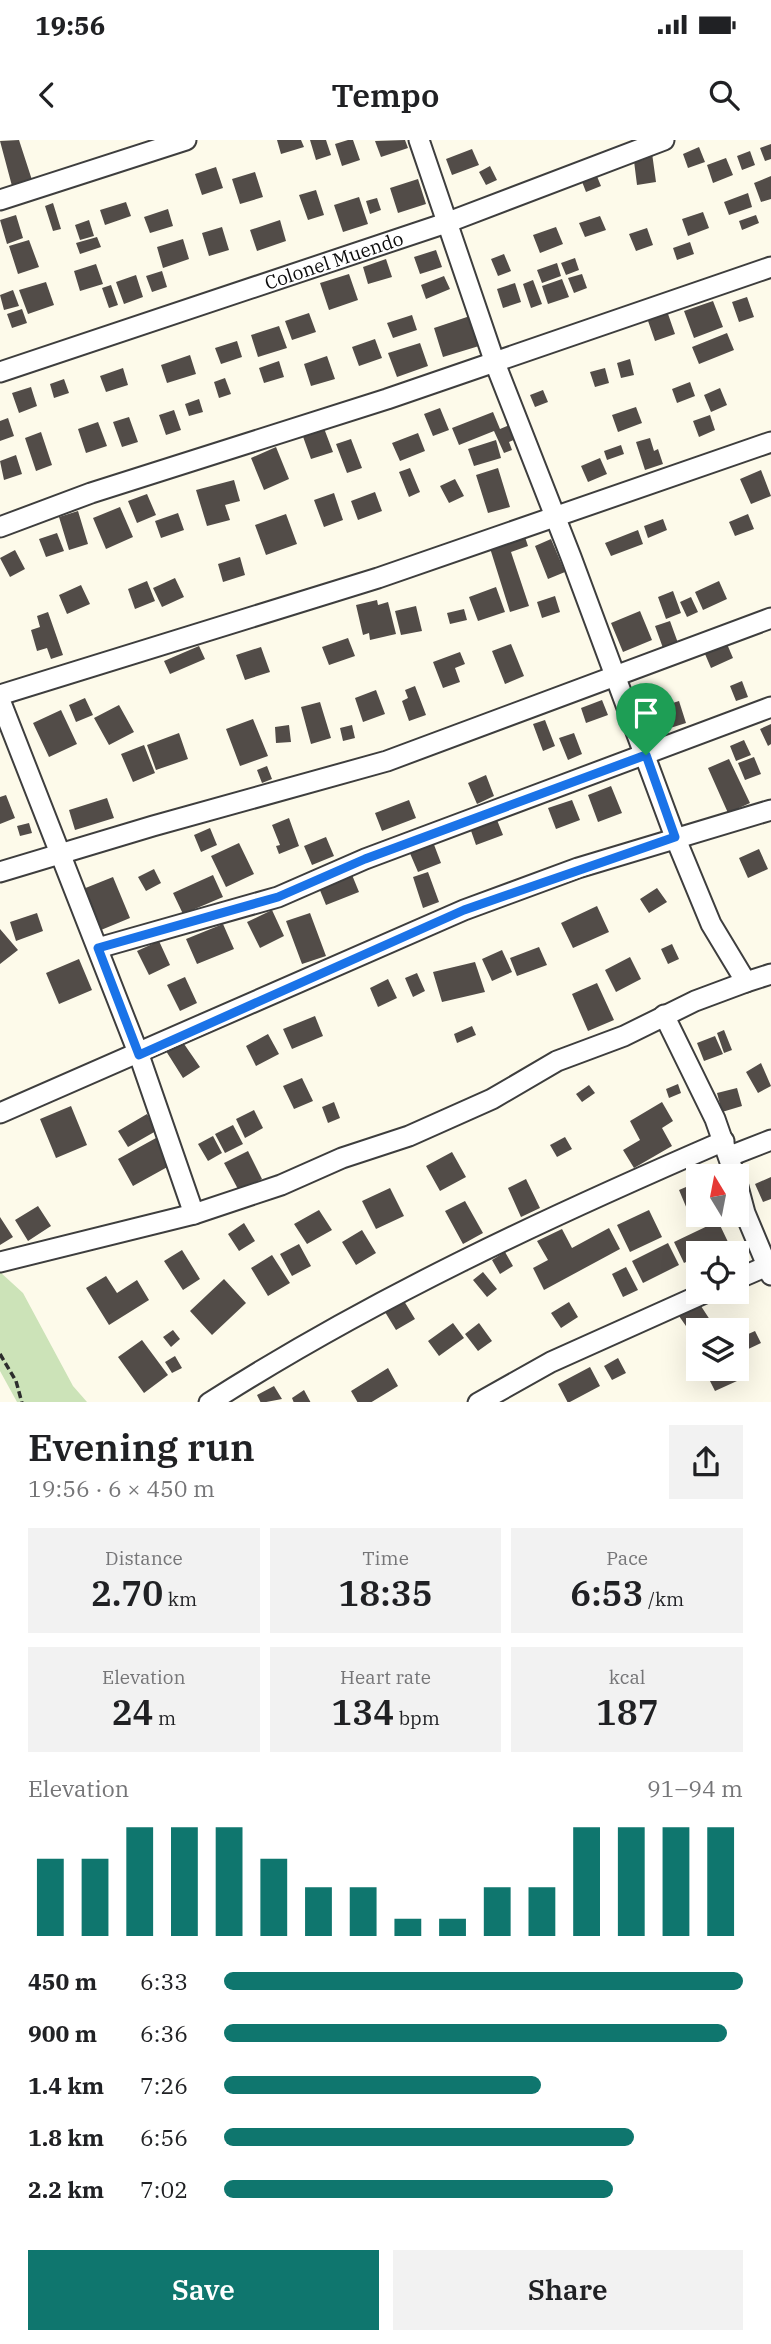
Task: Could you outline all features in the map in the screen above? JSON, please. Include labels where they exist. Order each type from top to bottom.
[{"type":"street","points":[[0,200],[186,140]]},
{"type":"street","points":[[419,140],[495,363],[675,837],[711,924],[746,982]]},
{"type":"street","name":"Colonel Muendo","points":[[0,372],[446,223],[664,140]]},
{"type":"street","points":[[0,527],[91,493],[495,363],[771,267]]},
{"type":"street","points":[[0,695],[378,578],[771,442]]},
{"type":"street","points":[[0,872],[387,761],[771,618]]},
{"type":"street","points":[[0,700],[139,1055],[194,1214]]},
{"type":"street","points":[[98,948],[278,897],[365,859],[771,707]]},
{"type":"street","points":[[0,1114],[464,910],[675,837],[771,810]]},
{"type":"street","points":[[0,1262],[194,1214],[409,1136],[492,1099],[557,1061],[624,1036],[664,1015],[771,974]]},
{"type":"street","points":[[664,1015],[727,1149],[731,1164]]},
{"type":"street","points":[[209,1402],[386,1297],[513,1234],[727,1149],[771,1140]]},
{"type":"street","points":[[749,1216],[769,1271],[749,1276]]},
{"type":"street","points":[[478,1402],[562,1357],[686,1301]]},
{"type":"path","points":[[0,1354],[16,1381],[22,1402]]},
{"type":"green space","points":[[0,1272],[23,1293],[73,1386],[87,1402],[17,1402],[0,1371]]},
{"type":"building","points":[[19,140],[32,180],[12,186],[0,141]]},
{"type":"building","points":[[277,140],[301,140],[304,147],[281,154]]},
{"type":"building","points":[[310,140],[326,140],[331,155],[316,160]]},
{"type":"building","points":[[353,140],[360,160],[342,166],[335,144]]},
{"type":"building","points":[[405,140],[408,148],[381,157],[375,141]]},
{"type":"building","points":[[771,144],[771,159],[765,161],[760,148]]},
{"type":"building","points":[[699,147],[705,162],[688,168],[683,154]]},
{"type":"building","points":[[472,149],[479,165],[452,175],[446,159]]},
{"type":"building","points":[[750,151],[755,165],[742,170],[737,156]]},
{"type":"building","points":[[652,153],[656,182],[637,185],[634,161],[643,160],[642,154]]},
{"type":"building","points":[[726,158],[733,175],[713,183],[707,165]]},
{"type":"building","points":[[490,166],[497,180],[486,185],[479,172]]},
{"type":"building","points":[[216,167],[223,188],[202,195],[195,174]]},
{"type":"building","points":[[255,172],[263,197],[240,204],[232,179]]},
{"type":"building","points":[[596,174],[601,186],[586,192],[581,179]]},
{"type":"building","points":[[771,176],[771,199],[761,202],[754,183]]},
{"type":"building","points":[[418,179],[426,204],[398,213],[390,188]]},
{"type":"building","points":[[316,190],[324,215],[308,220],[299,195]]},
{"type":"building","points":[[748,193],[752,207],[729,215],[724,202]]},
{"type":"building","points":[[359,197],[368,224],[343,232],[334,205]]},
{"type":"building","points":[[377,198],[381,210],[370,214],[366,201]]},
{"type":"building","points":[[126,202],[131,216],[105,225],[100,210]]},
{"type":"building","points":[[53,203],[61,229],[53,231],[45,206]]},
{"type":"building","points":[[168,209],[173,226],[150,233],[144,217]]},
{"type":"building","points":[[703,212],[709,228],[688,236],[682,219]]},
{"type":"building","points":[[16,215],[23,238],[7,244],[0,220]]},
{"type":"building","points":[[756,215],[759,223],[742,230],[739,221]]},
{"type":"building","points":[[600,216],[606,230],[585,237],[579,223]]},
{"type":"building","points":[[89,220],[94,236],[80,240],[75,225]]},
{"type":"building","points":[[280,220],[286,241],[257,251],[250,230]]},
{"type":"building","points":[[222,227],[229,250],[209,256],[202,233]]},
{"type":"building","points":[[556,227],[563,244],[540,253],[533,235]]},
{"type":"building","points":[[647,228],[653,245],[636,251],[629,234]]},
{"type":"building","points":[[97,237],[101,247],[80,254],[76,243]]},
{"type":"building","points":[[183,239],[189,259],[163,268],[157,247]]},
{"type":"building","points":[[29,240],[39,267],[18,274],[9,246]]},
{"type":"building","points":[[690,242],[694,254],[677,260],[673,248]]},
{"type":"building","points":[[436,250],[442,267],[420,274],[414,257]]},
{"type":"building","points":[[504,254],[511,271],[498,276],[491,259]]},
{"type":"building","points":[[575,258],[579,270],[566,275],[561,263]]},
{"type":"building","points":[[386,259],[392,277],[368,284],[363,267]]},
{"type":"building","points":[[557,263],[561,276],[542,283],[537,270]]},
{"type":"building","points":[[96,264],[103,284],[80,291],[74,271]]},
{"type":"building","points":[[162,271],[167,287],[152,292],[146,276]]},
{"type":"building","points":[[349,274],[358,300],[329,310],[320,283]]},
{"type":"building","points":[[582,274],[587,288],[574,293],[568,278]]},
{"type":"building","points":[[136,275],[143,297],[124,304],[116,282]]},
{"type":"building","points":[[444,276],[450,289],[426,299],[421,285]]},
{"type":"building","points":[[562,279],[569,297],[548,304],[542,286]]},
{"type":"building","points":[[533,280],[542,304],[531,308],[523,284]]},
{"type":"building","points":[[46,282],[54,305],[28,314],[19,290]]},
{"type":"building","points":[[515,283],[521,302],[503,308],[497,289]]},
{"type":"building","points":[[111,285],[118,305],[109,308],[102,288]]},
{"type":"building","points":[[13,290],[19,306],[4,310],[0,295]]},
{"type":"building","points":[[747,297],[754,317],[739,322],[732,302]]},
{"type":"building","points":[[713,301],[723,327],[694,338],[684,311]]},
{"type":"building","points":[[22,309],[27,323],[12,328],[7,314]]},
{"type":"building","points":[[667,311],[675,334],[655,341],[647,318]]},
{"type":"building","points":[[309,313],[316,332],[292,340],[285,321]]},
{"type":"building","points":[[412,315],[417,330],[393,338],[387,323]]},
{"type":"building","points":[[470,316],[479,346],[443,357],[434,328]]},
{"type":"building","points":[[279,326],[287,348],[258,357],[251,335]]},
{"type":"building","points":[[727,333],[734,350],[699,364],[692,347]]},
{"type":"building","points":[[375,339],[382,358],[359,366],[352,347]]},
{"type":"building","points":[[237,341],[242,357],[221,364],[215,348]]},
{"type":"building","points":[[420,343],[428,366],[397,377],[388,353]]},
{"type":"building","points":[[190,355],[196,374],[167,383],[161,365]]},
{"type":"building","points":[[327,356],[335,379],[311,386],[304,364]]},
{"type":"building","points":[[630,359],[634,375],[621,378],[617,363]]},
{"type":"building","points":[[279,361],[284,377],[264,383],[259,368]]},
{"type":"building","points":[[123,368],[128,385],[106,392],[100,376]]},
{"type":"building","points":[[605,368],[609,383],[595,387],[590,372]]},
{"type":"building","points":[[225,378],[231,394],[219,398],[214,382]]},
{"type":"building","points":[[64,379],[69,393],[54,398],[50,384]]},
{"type":"building","points":[[690,382],[695,396],[677,403],[672,389]]},
{"type":"building","points":[[31,387],[37,406],[19,413],[12,393]]},
{"type":"building","points":[[720,388],[727,405],[711,412],[704,395]]},
{"type":"building","points":[[543,390],[548,402],[535,407],[530,395]]},
{"type":"building","points":[[199,399],[203,412],[189,416],[185,404]]},
{"type":"building","points":[[636,407],[642,423],[618,432],[612,415]]},
{"type":"building","points":[[440,408],[449,430],[433,436],[424,414]]},
{"type":"building","points":[[174,410],[181,430],[166,435],[159,415]]},
{"type":"building","points":[[493,412],[500,429],[512,424],[518,438],[509,442],[512,450],[504,453],[494,431],[459,445],[452,428]]},
{"type":"building","points":[[710,415],[715,430],[699,437],[693,421]]},
{"type":"building","points":[[129,417],[138,442],[122,447],[113,422]]},
{"type":"building","points":[[8,418],[14,436],[0,441],[0,421]]},
{"type":"building","points":[[98,422],[107,446],[86,453],[78,429]]},
{"type":"building","points":[[322,423],[333,452],[311,459],[301,431]]},
{"type":"building","points":[[41,432],[52,465],[36,471],[25,438]]},
{"type":"building","points":[[418,433],[425,451],[400,461],[392,443]]},
{"type":"building","points":[[650,438],[654,451],[658,449],[663,464],[645,470],[636,442]]},
{"type":"building","points":[[351,439],[362,468],[347,473],[336,444]]},
{"type":"building","points":[[496,440],[501,458],[474,466],[468,449]]},
{"type":"building","points":[[621,445],[624,454],[607,460],[604,451]]},
{"type":"building","points":[[276,447],[289,479],[264,490],[251,458]]},
{"type":"building","points":[[16,455],[22,474],[4,480],[0,461]]},
{"type":"building","points":[[600,458],[607,474],[588,482],[581,466]]},
{"type":"building","points":[[410,468],[420,492],[409,497],[399,472]]},
{"type":"building","points":[[498,468],[510,507],[488,513],[476,475]]},
{"type":"building","points":[[761,470],[771,496],[751,504],[740,479]]},
{"type":"building","points":[[455,479],[464,496],[449,503],[440,486]]},
{"type":"building","points":[[234,480],[240,501],[225,505],[230,520],[207,526],[196,490]]},
{"type":"building","points":[[375,492],[382,511],[358,520],[351,501]]},
{"type":"building","points":[[334,493],[343,520],[324,527],[314,500]]},
{"type":"building","points":[[147,494],[156,515],[137,523],[128,501]]},
{"type":"building","points":[[120,507],[133,537],[106,549],[93,518]]},
{"type":"building","points":[[78,511],[88,544],[69,550],[59,517]]},
{"type":"building","points":[[178,513],[184,530],[161,538],[155,521]]},
{"type":"building","points":[[286,514],[297,544],[266,555],[255,525]]},
{"type":"building","points":[[748,514],[754,529],[735,536],[729,522]]},
{"type":"building","points":[[663,519],[667,530],[648,538],[644,526]]},
{"type":"building","points":[[638,530],[643,544],[611,556],[605,543]]},
{"type":"building","points":[[57,533],[64,551],[46,557],[39,539]]},
{"type":"building","points":[[524,534],[528,546],[511,552],[529,606],[510,612],[489,545]]},
{"type":"building","points":[[551,539],[565,572],[548,579],[535,546]]},
{"type":"building","points":[[15,550],[25,569],[10,577],[0,558]]},
{"type":"building","points":[[240,557],[245,575],[223,582],[218,564]]},
{"type":"building","points":[[175,578],[184,597],[162,607],[153,588]]},
{"type":"building","points":[[147,581],[155,601],[135,609],[128,589]]},
{"type":"building","points":[[719,581],[727,599],[703,610],[695,592]]},
{"type":"building","points":[[81,585],[90,604],[67,614],[59,595]]},
{"type":"building","points":[[496,587],[505,612],[478,621],[469,597]]},
{"type":"building","points":[[673,591],[681,613],[666,619],[658,597]]},
{"type":"building","points":[[555,596],[560,612],[542,618],[537,602]]},
{"type":"building","points":[[691,597],[698,612],[687,617],[680,602]]},
{"type":"building","points":[[377,600],[378,605],[388,602],[396,634],[370,640],[369,633],[363,635],[356,605]]},
{"type":"building","points":[[416,606],[422,631],[401,635],[395,611]]},
{"type":"building","points":[[464,609],[467,620],[450,624],[447,613]]},
{"type":"building","points":[[640,611],[652,640],[623,652],[611,623]]},
{"type":"building","points":[[48,612],[63,655],[51,659],[47,648],[37,651],[31,630],[40,627],[37,616]]},
{"type":"building","points":[[670,621],[678,643],[663,648],[655,626]]},
{"type":"building","points":[[348,638],[355,656],[329,665],[322,647]]},
{"type":"building","points":[[511,644],[524,676],[505,684],[492,651]]},
{"type":"building","points":[[727,644],[733,658],[711,668],[705,654]]},
{"type":"building","points":[[199,646],[205,659],[170,674],[164,661]]},
{"type":"building","points":[[261,647],[270,672],[245,680],[236,655]]},
{"type":"building","points":[[460,652],[465,664],[455,668],[460,682],[443,688],[433,662]]},
{"type":"building","points":[[742,681],[748,697],[736,701],[730,686]]},
{"type":"building","points":[[415,686],[426,715],[409,721],[402,701],[408,698],[405,690]]},
{"type":"building","points":[[376,690],[385,714],[363,722],[355,698]]},
{"type":"building","points":[[85,698],[93,715],[76,722],[69,705]]},
{"type":"building","points":[[602,700],[608,715],[586,723],[581,708]]},
{"type":"building","points":[[679,701],[686,723],[664,730],[657,708]]},
{"type":"building","points":[[320,702],[331,738],[311,744],[301,707]]},
{"type":"building","points":[[119,705],[134,732],[109,745],[94,718]]},
{"type":"building","points":[[61,710],[77,744],[49,757],[33,723]]},
{"type":"building","points":[[253,719],[268,756],[240,766],[226,729]]},
{"type":"building","points":[[545,720],[555,746],[543,751],[533,724]]},
{"type":"building","points":[[771,724],[771,744],[768,746],[760,729]]},
{"type":"building","points":[[289,725],[291,742],[276,743],[275,727]]},
{"type":"building","points":[[352,725],[355,738],[343,741],[340,728]]},
{"type":"building","points":[[179,733],[188,759],[156,770],[147,745]]},
{"type":"building","points":[[574,733],[582,754],[568,760],[559,738]]},
{"type":"building","points":[[744,740],[751,755],[736,761],[730,746]]},
{"type":"building","points":[[144,745],[155,773],[133,782],[121,754]]},
{"type":"building","points":[[754,757],[761,774],[745,780],[738,763]]},
{"type":"building","points":[[729,759],[750,803],[728,813],[708,768]]},
{"type":"building","points":[[267,766],[272,779],[262,783],[257,770]]},
{"type":"building","points":[[486,775],[494,796],[477,804],[468,783]]},
{"type":"building","points":[[611,786],[622,813],[598,822],[588,795]]},
{"type":"building","points":[[6,795],[15,818],[0,824],[0,797]]},
{"type":"building","points":[[107,798],[114,818],[75,830],[69,810]]},
{"type":"building","points":[[409,800],[416,818],[382,831],[375,813]]},
{"type":"building","points":[[572,800],[580,820],[556,829],[548,808]]},
{"type":"building","points":[[495,815],[503,835],[476,845],[469,825]]},
{"type":"building","points":[[289,818],[299,846],[279,854],[276,846],[280,845],[272,825]]},
{"type":"building","points":[[29,823],[32,833],[20,836],[17,826]]},
{"type":"building","points":[[210,828],[217,845],[201,852],[194,835]]},
{"type":"building","points":[[326,837],[334,856],[312,865],[304,846]]},
{"type":"building","points":[[433,842],[441,863],[418,872],[409,851]]},
{"type":"building","points":[[239,843],[254,874],[226,887],[211,856]]},
{"type":"building","points":[[759,849],[768,869],[748,878],[739,858]]},
{"type":"building","points":[[154,869],[161,883],[146,891],[138,877]]},
{"type":"building","points":[[350,870],[359,892],[326,905],[317,883]]},
{"type":"building","points":[[428,872],[439,902],[423,908],[413,877]]},
{"type":"building","points":[[213,875],[223,897],[183,914],[173,893]]},
{"type":"building","points":[[113,877],[130,918],[101,930],[83,889]]},
{"type":"building","points":[[657,888],[667,902],[649,913],[640,899]]},
{"type":"building","points":[[597,906],[609,932],[573,948],[561,923]]},
{"type":"building","points":[[272,910],[284,936],[260,948],[247,922]]},
{"type":"building","points":[[37,913],[43,931],[16,941],[10,922]]},
{"type":"building","points":[[310,913],[326,956],[302,964],[286,921]]},
{"type":"building","points":[[223,924],[234,949],[197,964],[186,939]]},
{"type":"building","points":[[0,929],[18,950],[0,964]]},
{"type":"building","points":[[159,941],[170,965],[149,975],[137,951]]},
{"type":"building","points":[[672,944],[679,959],[668,964],[661,949]]},
{"type":"building","points":[[539,947],[547,965],[517,976],[510,958]]},
{"type":"building","points":[[502,950],[512,972],[492,981],[482,959]]},
{"type":"building","points":[[630,957],[641,979],[616,992],[605,970]]},
{"type":"building","points":[[79,959],[92,990],[59,1004],[46,973]]},
{"type":"building","points":[[475,962],[485,992],[442,1002],[433,972]]},
{"type":"building","points":[[417,973],[425,991],[413,997],[405,978]]},
{"type":"building","points":[[185,977],[197,1003],[180,1011],[167,985]]},
{"type":"building","points":[[388,979],[397,998],[378,1007],[370,988]]},
{"type":"building","points":[[597,983],[614,1020],[588,1031],[572,994]]},
{"type":"building","points":[[315,1016],[323,1036],[292,1049],[283,1029]]},
{"type":"building","points":[[472,1026],[476,1035],[457,1043],[454,1034]]},
{"type":"building","points":[[724,1030],[732,1050],[724,1053],[717,1033]]},
{"type":"building","points":[[268,1034],[279,1054],[256,1066],[246,1046]]},
{"type":"building","points":[[715,1036],[723,1054],[704,1061],[697,1043]]},
{"type":"building","points":[[182,1041],[200,1067],[183,1078],[166,1051]]},
{"type":"building","points":[[761,1063],[771,1086],[758,1093],[746,1072]]},
{"type":"building","points":[[302,1078],[313,1101],[294,1109],[283,1086]]},
{"type":"building","points":[[678,1084],[681,1093],[669,1098],[666,1089]]},
{"type":"building","points":[[589,1085],[595,1093],[582,1102],[576,1094]]},
{"type":"building","points":[[737,1088],[742,1106],[722,1112],[717,1093]]},
{"type":"building","points":[[334,1102],[340,1118],[328,1123],[322,1107]]},
{"type":"building","points":[[662,1102],[673,1121],[662,1128],[672,1146],[634,1168],[623,1150],[640,1140],[630,1121]]},
{"type":"building","points":[[71,1106],[87,1145],[56,1158],[40,1119]]},
{"type":"building","points":[[254,1110],[263,1128],[245,1138],[236,1119]]},
{"type":"building","points":[[147,1114],[156,1131],[128,1147],[118,1131]]},
{"type":"building","points":[[233,1125],[243,1144],[225,1153],[215,1134]]},
{"type":"building","points":[[213,1136],[222,1153],[208,1161],[198,1144]]},
{"type":"building","points":[[565,1137],[572,1149],[557,1157],[550,1145]]},
{"type":"building","points":[[156,1138],[171,1165],[133,1186],[118,1159]]},
{"type":"building","points":[[248,1151],[262,1179],[239,1191],[224,1163]]},
{"type":"building","points":[[452,1152],[466,1177],[440,1191],[426,1166]]},
{"type":"building","points":[[771,1177],[771,1199],[763,1202],[755,1184]]},
{"type":"building","points":[[526,1179],[540,1208],[521,1217],[508,1188]]},
{"type":"building","points":[[686,1187],[686,1207],[679,1190]]},
{"type":"building","points":[[390,1188],[404,1216],[376,1229],[362,1201]]},
{"type":"building","points":[[465,1201],[483,1233],[463,1244],[445,1211]]},
{"type":"building","points":[[38,1206],[51,1226],[28,1241],[15,1220]]},
{"type":"building","points":[[319,1210],[332,1230],[307,1244],[294,1224]]},
{"type":"building","points":[[649,1210],[662,1237],[630,1252],[617,1225]]},
{"type":"building","points":[[0,1217],[13,1237],[0,1245]]},
{"type":"building","points":[[244,1223],[255,1241],[239,1251],[228,1234]]},
{"type":"building","points":[[705,1227],[721,1227],[728,1241],[686,1241],[684,1263],[674,1242]]},
{"type":"building","points":[[609,1228],[620,1249],[544,1290],[533,1268],[548,1260],[537,1241],[562,1229],[572,1248]]},
{"type":"building","points":[[362,1230],[376,1253],[356,1265],[342,1242]]},
{"type":"building","points":[[668,1243],[679,1265],[643,1283],[632,1261]]},
{"type":"building","points":[[299,1244],[311,1266],[292,1276],[280,1254]]},
{"type":"building","points":[[182,1250],[200,1279],[183,1290],[164,1261]]},
{"type":"building","points":[[505,1252],[513,1266],[500,1274],[492,1260]]},
{"type":"building","points":[[272,1255],[290,1283],[268,1296],[251,1268]]},
{"type":"building","points":[[626,1267],[638,1290],[623,1297],[612,1274]]},
{"type":"building","points":[[483,1272],[497,1289],[487,1297],[473,1280]]},
{"type":"building","points":[[106,1276],[117,1293],[137,1280],[149,1300],[109,1325],[86,1288]]},
{"type":"building","points":[[224,1279],[246,1303],[212,1335],[190,1311]]},
{"type":"building","points":[[404,1301],[415,1319],[396,1330],[385,1312]]},
{"type":"building","points":[[569,1302],[578,1317],[561,1328],[551,1313]]},
{"type":"building","points":[[700,1304],[709,1318],[686,1318],[686,1326],[679,1316]]},
{"type":"building","points":[[453,1323],[464,1338],[439,1356],[428,1341]]},
{"type":"building","points":[[479,1323],[492,1341],[478,1351],[465,1334]]},
{"type":"building","points":[[173,1330],[180,1339],[171,1347],[163,1337]]},
{"type":"building","points":[[755,1331],[761,1343],[749,1349],[749,1334]]},
{"type":"building","points":[[142,1340],[168,1375],[144,1393],[118,1357]]},
{"type":"building","points":[[175,1356],[182,1368],[172,1373],[165,1362]]},
{"type":"building","points":[[618,1358],[626,1373],[612,1380],[604,1366]]},
{"type":"building","points":[[590,1367],[600,1386],[567,1402],[558,1384]]},
{"type":"building","points":[[388,1368],[398,1386],[372,1402],[357,1402],[351,1391]]},
{"type":"building","points":[[710,1381],[737,1381],[715,1391]]},
{"type":"building","points":[[274,1386],[282,1399],[260,1402],[257,1395]]},
{"type":"building","points":[[304,1390],[310,1402],[294,1402],[292,1398]]},
{"type":"route","points":[[646,755],[675,837],[578,868],[464,910],[139,1055],[98,948],[227,914],[278,897],[365,859],[646,755]]}]
